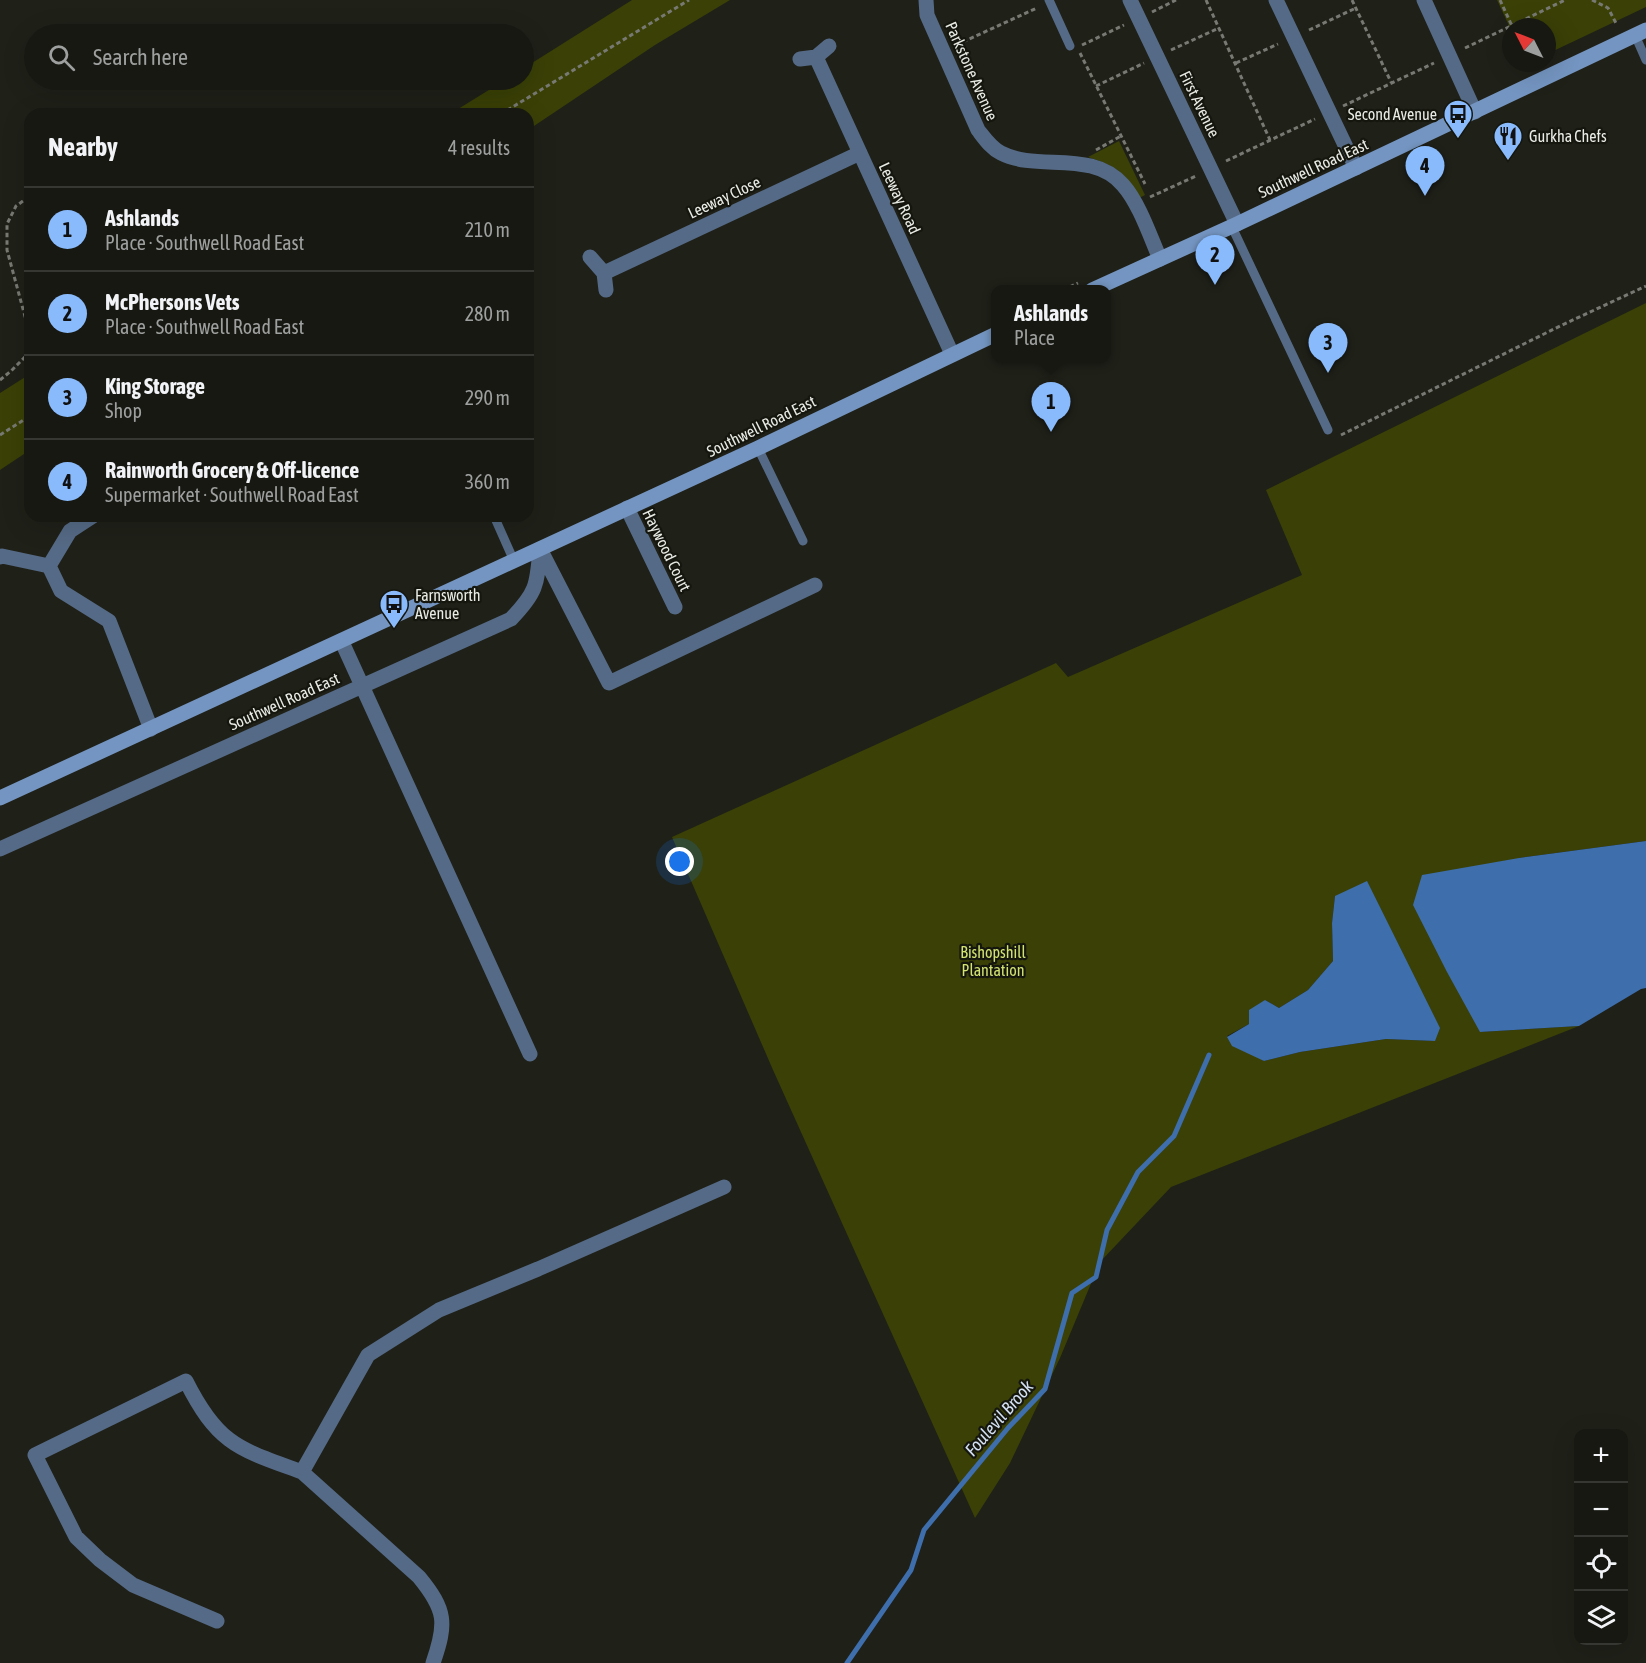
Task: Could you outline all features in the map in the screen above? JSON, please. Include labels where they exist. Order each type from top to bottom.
[{"type":"main road","name":"Southwell Road East","points":[[1103,285],[1635,35]]},
{"type":"main road","name":"Southwell Road East","points":[[0,798],[342,642],[991,336]]},
{"type":"street","name":"Parkstone Avenue","points":[[926,0],[927,15],[978,130],[988,143],[999,152],[1012,158],[1089,165],[1107,173],[1123,184],[1135,204],[1160,259]]},
{"type":"street","name":"First Avenue","points":[[1130,0],[1234,225]]},
{"type":"street","points":[[1276,0],[1356,168]]},
{"type":"street","points":[[1424,0],[1475,112]]},
{"type":"street","points":[[800,59],[816,57],[829,46]]},
{"type":"street","name":"Leeway Road","points":[[816,57],[952,354]]},
{"type":"street","name":"Leeway Close","points":[[604,273],[860,153]]},
{"type":"street","points":[[590,257],[604,273],[606,290]]},
{"type":"street","name":"Haywood Court","points":[[627,508],[675,607]]},
{"type":"street","points":[[49,566],[70,531],[84,522]]},
{"type":"street","points":[[540,549],[609,682],[815,585]]},
{"type":"street","name":"Southwell Road East","points":[[0,849],[510,619],[525,605],[537,585],[540,549]]},
{"type":"street","points":[[0,557],[49,566]]},
{"type":"street","points":[[49,566],[61,591],[109,621],[152,729]]},
{"type":"street","points":[[342,642],[530,1054]]},
{"type":"street","points":[[302,1472],[368,1355],[439,1310],[724,1187]]},
{"type":"street","points":[[217,1621],[133,1586],[100,1560],[76,1537],[34,1455],[186,1381],[199,1407],[220,1434],[245,1451],[302,1472],[419,1577],[434,1595],[443,1616],[441,1641],[433,1663]]},
{"type":"lane","points":[[1050,1],[1070,46]]},
{"type":"lane","points":[[1635,35],[1646,60]]},
{"type":"lane","points":[[1234,225],[1328,430]]},
{"type":"lane","points":[[758,448],[803,541]]},
{"type":"lane","points":[[497,522],[514,561]]},
{"type":"path","points":[[511,108],[689,0]]},
{"type":"path","points":[[1206,0],[1270,140]]},
{"type":"path","points":[[1352,0],[1391,83]]},
{"type":"path","points":[[1500,0],[1507,18]]},
{"type":"path","points":[[1529,18],[1565,0]]},
{"type":"path","points":[[1592,0],[1608,8],[1635,35]]},
{"type":"path","points":[[944,51],[1050,1]]},
{"type":"path","points":[[1070,46],[1077,48],[1151,197]]},
{"type":"path","points":[[24,200],[16,206],[6,224],[7,250],[24,313]]},
{"type":"path","points":[[1328,430],[1332,439],[1646,286]]},
{"type":"path","points":[[0,380],[24,358]]},
{"type":"path","points":[[0,435],[24,420]]},
{"type":"green space","points":[[632,0],[730,0],[655,45],[534,126],[534,108],[460,108],[489,90],[534,90],[534,62]]},
{"type":"green space","points":[[1497,0],[1646,0],[1646,7],[1556,50],[1556,18],[1505,18]]},
{"type":"green space","points":[[1119,141],[1145,195],[1139,198],[1129,181],[1118,171],[1088,157]]},
{"type":"green space","name":"Bishopshill Plantation","points":[[1646,303],[1646,841],[1519,858],[1480,1032],[1579,1026],[1171,1187],[1100,1262],[1060,1358],[1010,1463],[975,1518],[773,1070],[672,837],[1056,663],[1068,677],[1302,575],[1266,490]],"holes":[[[1335,896],[1435,1041],[1386,1039],[1300,1052],[1264,1061],[1227,1036],[1249,1024],[1265,1000],[1279,1008],[1308,990],[1333,961],[1332,923]]]},
{"type":"green space","points":[[24,378],[24,454],[0,470],[0,393]]},
{"type":"water","points":[[1646,841],[1646,988],[1579,1026],[1480,1032],[1413,905],[1422,875],[1519,858]]},
{"type":"water","points":[[1367,881],[1440,1028],[1435,1041],[1386,1039],[1300,1052],[1264,1061],[1232,1046],[1227,1037],[1249,1024],[1249,1010],[1265,1000],[1279,1008],[1308,990],[1333,961],[1332,923],[1335,896]]},
{"type":"waterway","name":"Foulevil Brook","points":[[847,1663],[911,1570],[924,1530],[1008,1428],[1045,1389],[1072,1293],[1096,1277],[1107,1230],[1138,1172],[1174,1136],[1209,1055]]},
{"type":"place","name":"Second Avenue","points":[[1458,140]]},
{"type":"place","name":"Gurkha Chefs","points":[[1508,162]]},
{"type":"place","name":"Rainworth Grocery & Off-licence","points":[[1425,196]]},
{"type":"place","name":"McPhersons Vets","points":[[1215,285]]},
{"type":"place","name":"King Storage","points":[[1328,373]]},
{"type":"place","name":"Ashlands","points":[[1051,432]]},
{"type":"place","name":"Farnsworth Avenue","points":[[394,630]]}]
